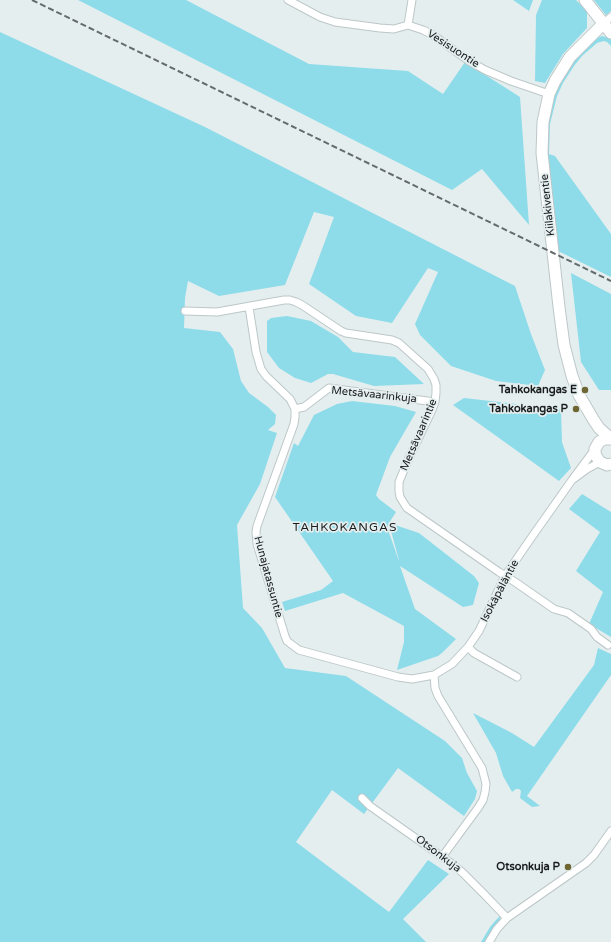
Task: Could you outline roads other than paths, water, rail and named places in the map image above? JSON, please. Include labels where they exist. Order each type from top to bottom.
[{"type":"street","name":"Vesisuontie","points":[[288,0],[320,17],[335,22],[380,28],[394,28],[408,25],[423,30],[433,35],[469,61],[485,70],[549,94]]},
{"type":"street","points":[[408,25],[412,0]]},
{"type":"street","points":[[585,0],[607,21],[611,33]]},
{"type":"street","name":"Kiilakiventie","points":[[607,21],[570,57],[555,81],[549,94],[543,122],[542,153],[564,345],[572,376],[596,438],[596,456],[607,465]]},
{"type":"street","name":"Metsävaarintie","points":[[184,311],[217,312],[284,300],[296,302],[346,333],[392,340],[399,343],[428,369],[436,385],[435,402],[399,482],[400,497],[407,508],[554,609],[568,613],[591,629],[597,637],[608,645]]},
{"type":"street","points":[[249,307],[256,352],[261,369],[266,376],[290,399],[295,409]]},
{"type":"street","name":"Metsävaarinkuja","points":[[295,409],[304,407],[329,388],[435,402]]},
{"type":"street","name":"Kiilakiventie","points":[[582,402],[596,424],[611,438]]},
{"type":"street","name":"Hunajatassuntie","points":[[295,409],[294,424],[256,532],[257,544],[287,641],[299,650],[398,677],[412,679],[434,675]]},
{"type":"street","points":[[596,447],[602,440],[611,438]]},
{"type":"street","name":"Isokäpäläntie","points":[[434,675],[452,664],[468,647],[479,631],[505,576],[533,534],[596,447]]},
{"type":"street","name":"Isokäpäläntie","points":[[572,480],[587,469],[607,465]]},
{"type":"street","points":[[468,647],[474,653],[517,677]]},
{"type":"street","points":[[434,675],[438,696],[482,768],[486,784],[483,800],[442,857]]},
{"type":"street","name":"Otsonkuja","points":[[362,798],[370,806],[463,873],[506,918]]},
{"type":"street","points":[[489,942],[506,918],[586,863],[594,855],[611,831]]},
{"type":"railway","points":[[32,0],[611,281]]},
{"type":"place","name":"Tahkokangas E","points":[[585,390]]},
{"type":"place","name":"Tahkokangas P","points":[[576,409]]},
{"type":"place","name":"Otsonkuja P","points":[[568,867]]},
{"type":"district","name":"TAHKOKANGAS","points":[[345,528]]}]
